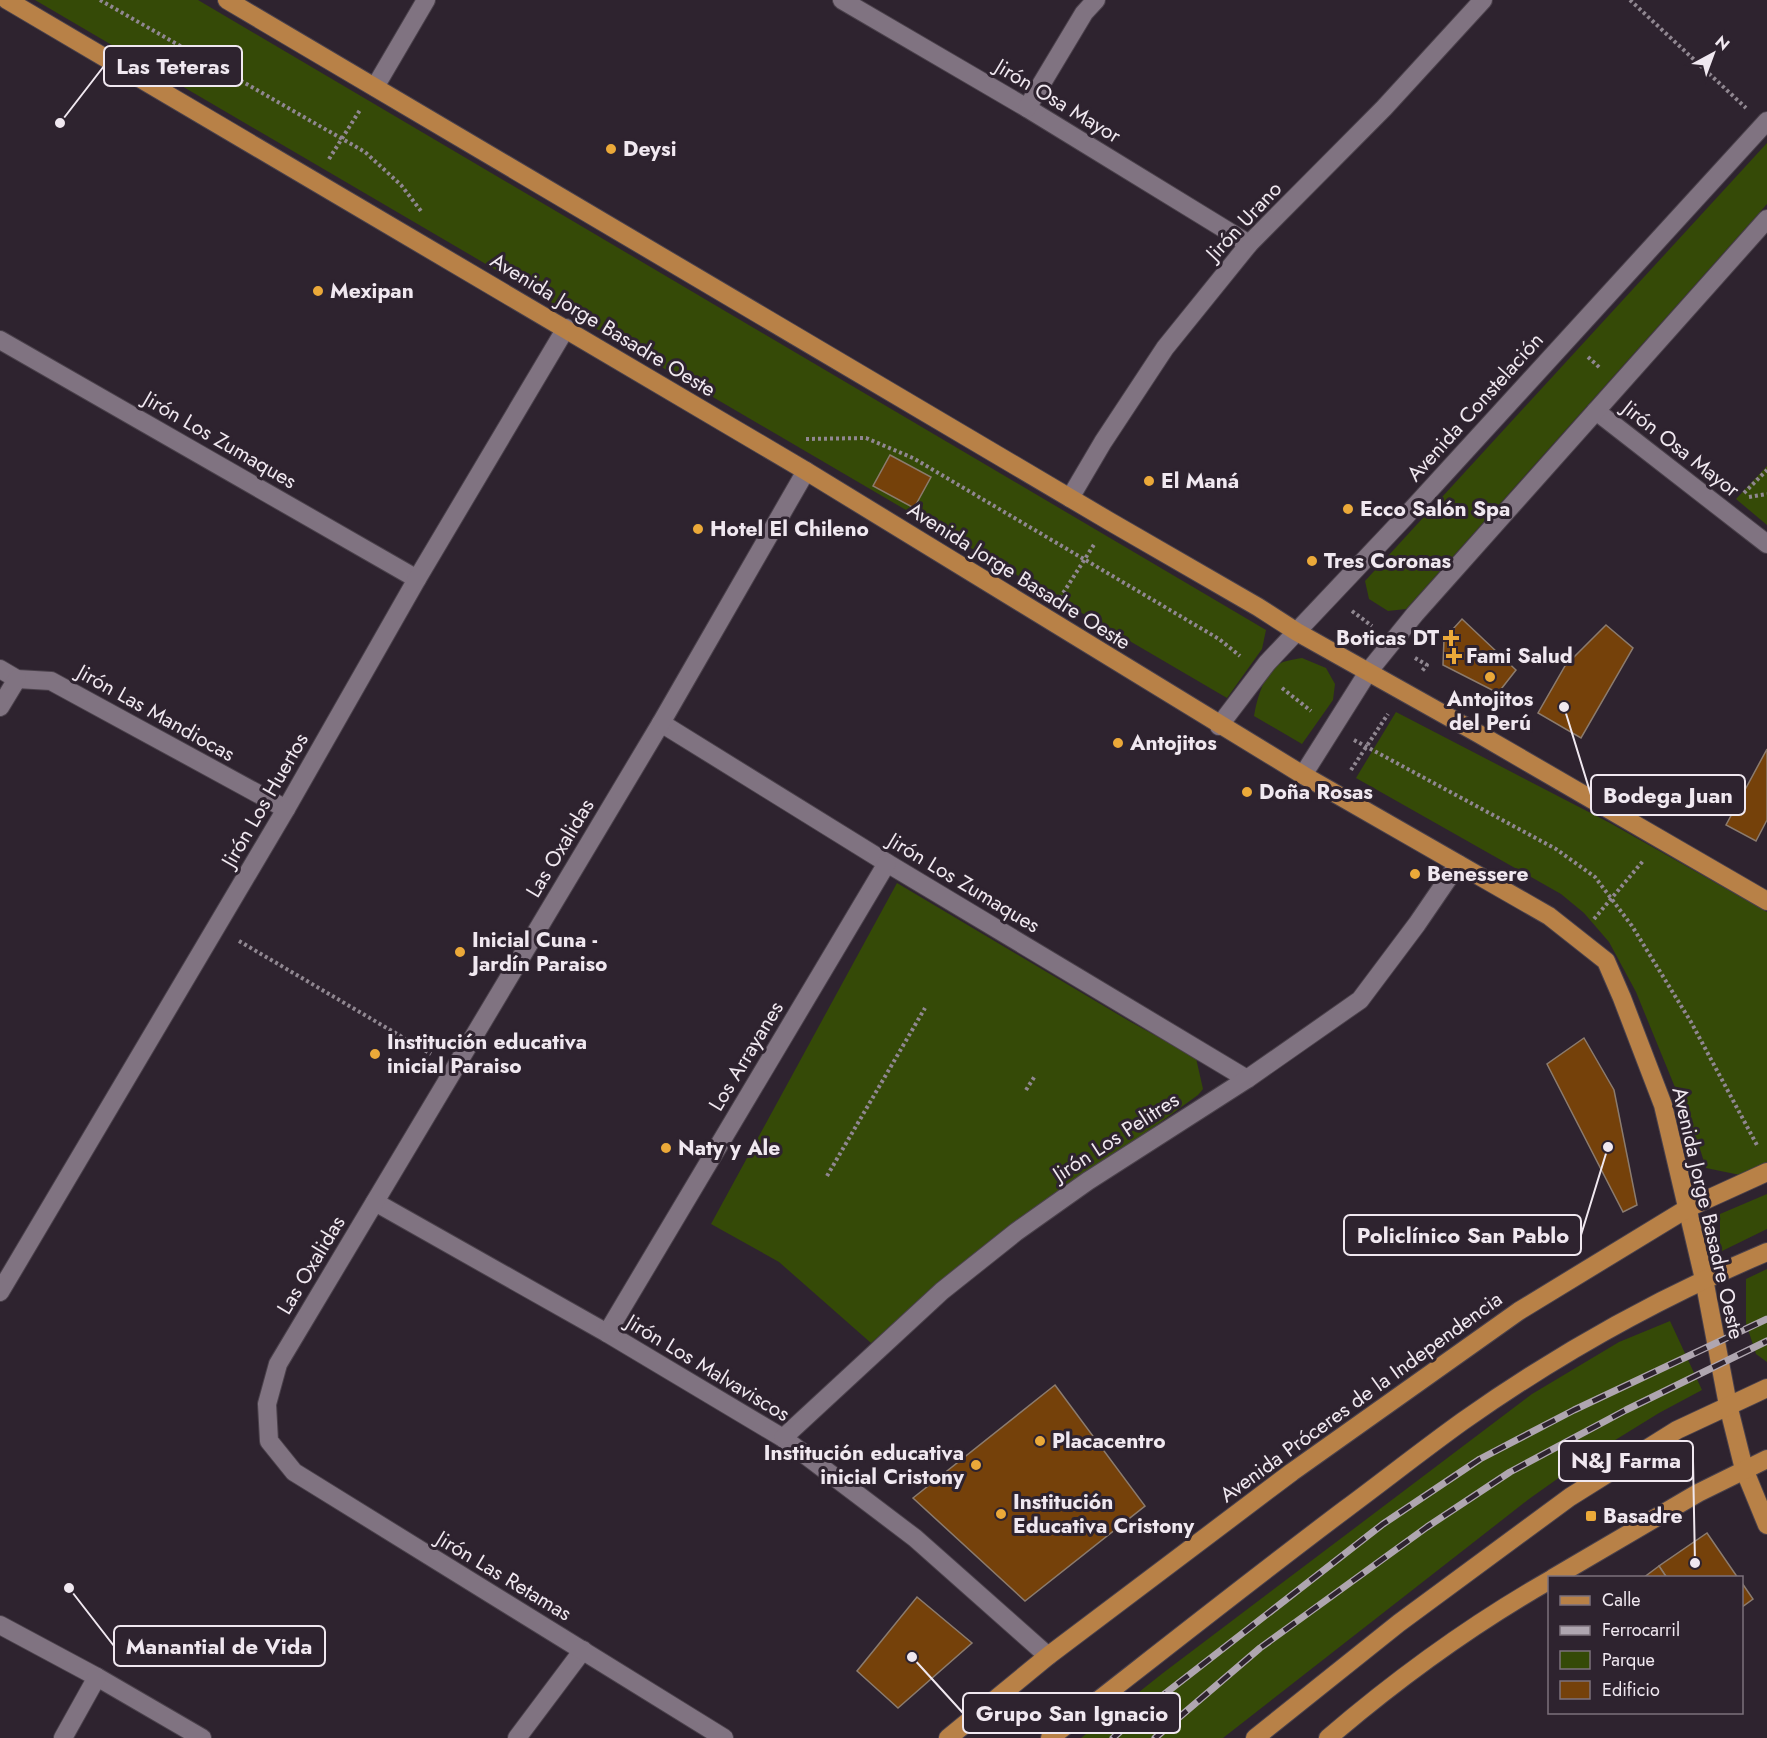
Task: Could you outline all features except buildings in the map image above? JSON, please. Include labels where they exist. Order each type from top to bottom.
[{"type":"main road","name":"Avenida Jorge Basadre Oeste","points":[[7,0],[806,471],[1219,726],[1549,916],[1606,961],[1663,1105],[1704,1279],[1728,1405],[1744,1469],[1767,1525]]},
{"type":"main road","points":[[227,0],[1297,632],[1767,901]]},
{"type":"main road","name":"Avenida Próceres de la Independencia","points":[[948,1738],[1048,1656],[1292,1472],[1519,1311],[1688,1208],[1767,1172]]},
{"type":"main road","points":[[1050,1738],[1268,1568],[1464,1421],[1585,1342],[1704,1279],[1767,1252]]},
{"type":"main road","points":[[1255,1738],[1398,1623],[1570,1497],[1677,1430],[1767,1389]]},
{"type":"main road","points":[[1556,1576],[1698,1493],[1767,1459]]},
{"type":"main road","points":[[1328,1738],[1388,1688],[1476,1625],[1548,1581]]},
{"type":"street","points":[[375,87],[426,0]]},
{"type":"street","name":"Jirón Osa Mayor","points":[[842,0],[1027,108],[1249,244]]},
{"type":"street","points":[[1027,108],[1084,13],[1096,0]]},
{"type":"street","name":"Jirón Urano","points":[[1070,498],[1103,442],[1165,348],[1249,244],[1384,108],[1483,0]]},
{"type":"street","name":"Avenida Constelación","points":[[1219,726],[1261,671],[1765,123]]},
{"type":"street","points":[[1303,775],[1368,672],[1415,614],[1767,219]]},
{"type":"street","name":"Jirón Los Huertos","points":[[0,1292],[286,810],[417,579],[566,328]]},
{"type":"street","name":"Jirón Los Zumaques","points":[[0,340],[417,579]]},
{"type":"street","name":"Jirón Osa Mayor","points":[[1596,411],[1767,544]]},
{"type":"street","name":"Las Oxalidas","points":[[269,1441],[267,1404],[278,1364],[661,723],[806,471]]},
{"type":"street","name":"Jirón Las Mandiocas","points":[[0,669],[17,679],[51,681],[286,810]]},
{"type":"street","points":[[0,707],[17,679]]},
{"type":"street","name":"Jirón Los Zumaques","points":[[661,723],[887,863],[1246,1079]]},
{"type":"street","name":"Los Arrayanes","points":[[607,1334],[887,863]]},
{"type":"street","name":"Jirón Los Pelitres","points":[[783,1438],[942,1291],[1016,1232],[1088,1181],[1246,1079],[1360,1000],[1417,924],[1458,864]]},
{"type":"street","name":"Jirón Los Malvaviscos","points":[[375,1202],[607,1334],[783,1438],[915,1538],[1048,1656]]},
{"type":"street","name":"Jirón Las Retamas","points":[[269,1441],[294,1472],[322,1491],[724,1738]]},
{"type":"street","points":[[0,1625],[97,1677],[202,1738]]},
{"type":"street","points":[[517,1738],[583,1650]]},
{"type":"street","points":[[63,1738],[97,1677]]},
{"type":"path","points":[[100,0],[365,152],[401,185],[427,219]]},
{"type":"path","points":[[1630,0],[1765,123]]},
{"type":"path","points":[[324,165],[363,106]]},
{"type":"path","points":[[1586,356],[1603,371]]},
{"type":"path","points":[[801,439],[866,438],[913,458],[1219,639],[1332,729],[1556,849],[1595,877],[1632,926],[1691,1022],[1765,1160],[1767,1172]]},
{"type":"path","points":[[1740,498],[1767,470]]},
{"type":"path","points":[[1055,606],[1097,540]]},
{"type":"path","points":[[1415,658],[1427,665]]},
{"type":"path","points":[[1349,774],[1392,709]]},
{"type":"path","points":[[1579,938],[1661,840]]},
{"type":"path","points":[[216,928],[455,1068]]},
{"type":"path","points":[[827,1176],[925,1008]]},
{"type":"path","points":[[1026,1090],[1035,1076]]},
{"type":"green space","points":[[35,0],[198,0],[1266,630],[1262,649],[1227,698]]},
{"type":"green space","points":[[1767,143],[1767,204],[1406,609],[1388,611],[1369,599],[1365,581]]},
{"type":"green space","points":[[1767,466],[1767,525],[1736,499]]},
{"type":"green space","points":[[1302,658],[1326,668],[1335,684],[1333,700],[1302,744],[1254,716],[1259,693],[1266,678],[1276,666],[1283,662]]},
{"type":"green space","points":[[1396,712],[1610,823],[1767,912],[1767,1163],[1740,1175],[1706,1168],[1636,992],[1609,942],[1584,913],[1561,894],[1356,778]]},
{"type":"green space","points":[[897,883],[1129,1021],[1196,1058],[1203,1089],[1198,1095],[955,1271],[871,1343],[779,1262],[711,1224]]},
{"type":"green space","points":[[1767,1194],[1767,1229],[1720,1252],[1720,1214]]},
{"type":"green space","points":[[1767,1269],[1767,1362],[1756,1354],[1746,1323],[1746,1279]]},
{"type":"green space","points":[[1670,1321],[1702,1390],[1659,1413],[1591,1455],[1529,1499],[1223,1738],[1081,1738],[1163,1673],[1532,1394],[1619,1342]]},
{"type":"railway","points":[[1113,1738],[1144,1710],[1383,1524],[1480,1459],[1574,1410],[1767,1319]]},
{"type":"railway","points":[[1155,1738],[1260,1648],[1427,1527],[1510,1472],[1626,1410],[1767,1341]]},
{"type":"place","name":"Las Teteras","points":[[60,123]]},
{"type":"place","name":"Deysi","points":[[611,149]]},
{"type":"place","name":"Mexipan","points":[[318,291]]},
{"type":"place","name":"El Maná","points":[[1149,481]]},
{"type":"place","name":"Ecco Salón Spa","points":[[1348,509]]},
{"type":"place","name":"Hotel El Chileno","points":[[698,529]]},
{"type":"place","name":"Tres Coronas","points":[[1312,561]]},
{"type":"place","name":"Boticas DT","points":[[1451,638]]},
{"type":"place","name":"Fami Salud","points":[[1454,656]]},
{"type":"place","name":"Antojitos del Perú","points":[[1490,677]]},
{"type":"place","name":"Bodega Juan","points":[[1564,707]]},
{"type":"place","name":"Antojitos","points":[[1118,743]]},
{"type":"place","name":"Doña Rosas","points":[[1247,792]]},
{"type":"place","name":"Benessere","points":[[1415,874]]},
{"type":"place","name":"Inicial Cuna - Jardín Paraiso","points":[[460,952]]},
{"type":"place","name":"Institución educativa inicial Paraiso","points":[[375,1054]]},
{"type":"place","name":"Policlínico San Pablo","points":[[1608,1147]]},
{"type":"place","name":"Naty y Ale","points":[[666,1148]]},
{"type":"place","name":"Placacentro","points":[[1040,1441]]},
{"type":"place","name":"Institución educativa inicial Cristony","points":[[976,1465]]},
{"type":"place","name":"Institución Educativa Cristony","points":[[1001,1514]]},
{"type":"place","name":"Basadre","points":[[1591,1516]]},
{"type":"place","name":"N&J Farma","points":[[1695,1563]]},
{"type":"place","name":"Manantial de Vida","points":[[69,1588]]},
{"type":"place","name":"Grupo San Ignacio","points":[[912,1657]]}]
